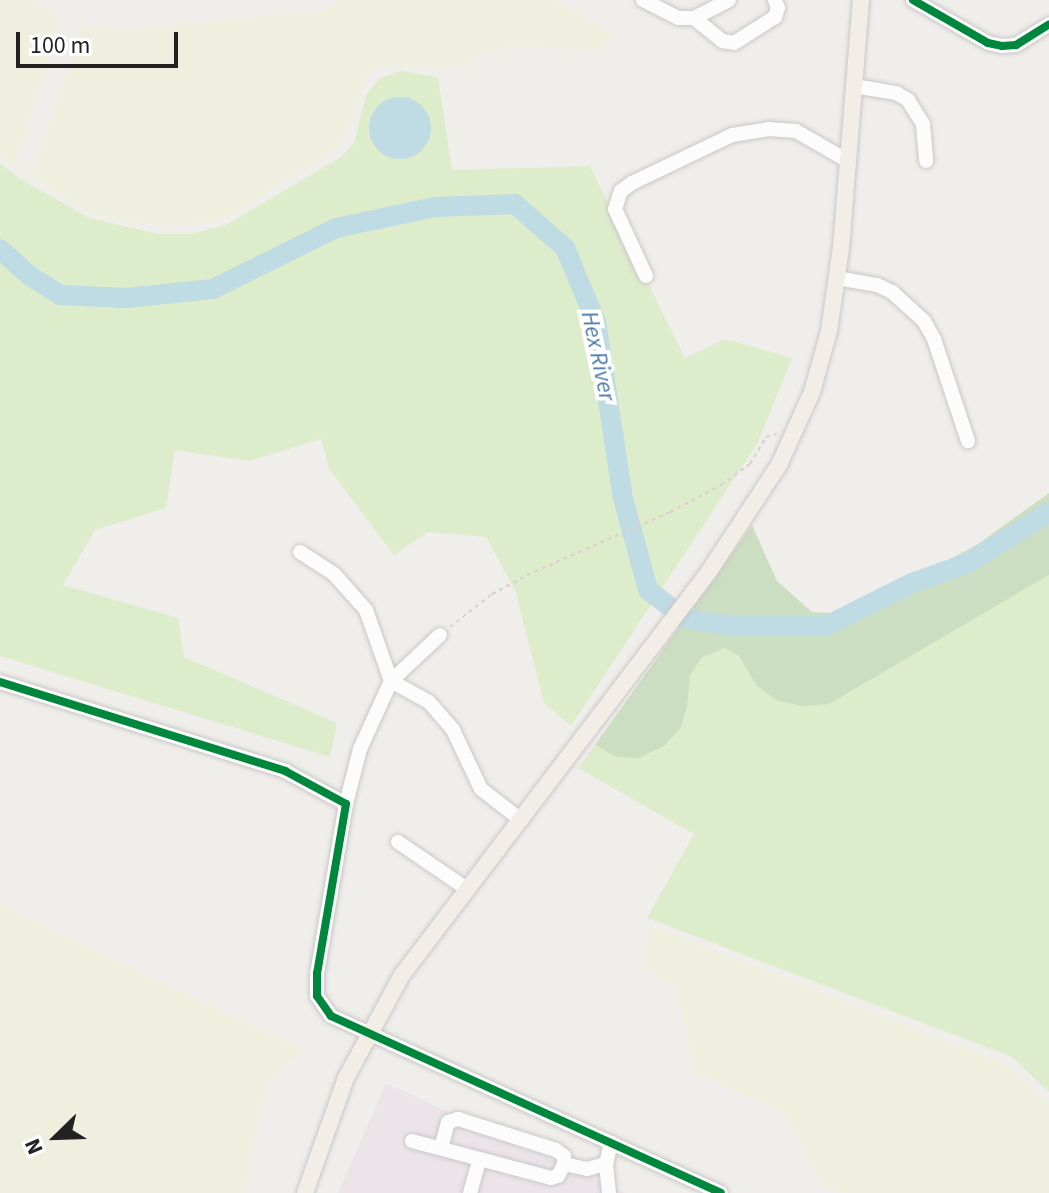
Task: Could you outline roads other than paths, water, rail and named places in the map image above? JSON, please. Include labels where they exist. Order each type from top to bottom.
[{"type":"main road","points":[[305,1193],[334,1107],[368,1034],[410,962],[708,573],[765,490],[797,427],[822,363],[837,278],[861,0]]},
{"type":"street","points":[[643,0],[678,18],[694,18],[729,0]]},
{"type":"street","points":[[694,18],[722,41],[734,43],[775,17],[778,8],[775,0]]},
{"type":"street","points":[[913,0],[988,43],[1002,46],[1016,45],[1049,24]]},
{"type":"street","points":[[854,86],[896,93],[908,100],[923,124],[926,161]]},
{"type":"street","points":[[646,276],[615,209],[621,191],[632,183],[732,135],[768,129],[796,131],[848,161]]},
{"type":"street","points":[[837,278],[877,285],[892,292],[924,321],[934,339],[968,441]]},
{"type":"street","points":[[300,552],[334,574],[366,610],[376,631],[391,681],[429,702],[453,730],[481,789],[521,820]]},
{"type":"street","points":[[440,635],[391,681],[365,736],[346,804],[317,973],[317,996],[331,1016],[721,1193]]},
{"type":"street","points":[[0,682],[285,771],[346,804]]},
{"type":"street","points":[[398,842],[467,889]]},
{"type":"street","points":[[412,1141],[551,1178],[558,1176],[564,1164],[564,1156],[556,1150],[458,1119],[448,1122],[441,1148]]},
{"type":"street","points":[[609,1193],[606,1164],[611,1143]]},
{"type":"street","points":[[470,1193],[480,1159]]},
{"type":"street","points":[[564,1164],[587,1169],[606,1164]]},
{"type":"water","points":[[400,97],[422,106],[431,128],[422,150],[400,159],[378,150],[369,128],[378,106]]},
{"type":"waterway","name":"Hex River","points":[[0,249],[30,276],[60,295],[126,298],[213,289],[336,228],[435,207],[515,204],[565,248],[596,322],[623,498],[648,590],[686,619],[734,626],[826,626],[912,583],[968,563],[1049,512]]}]
